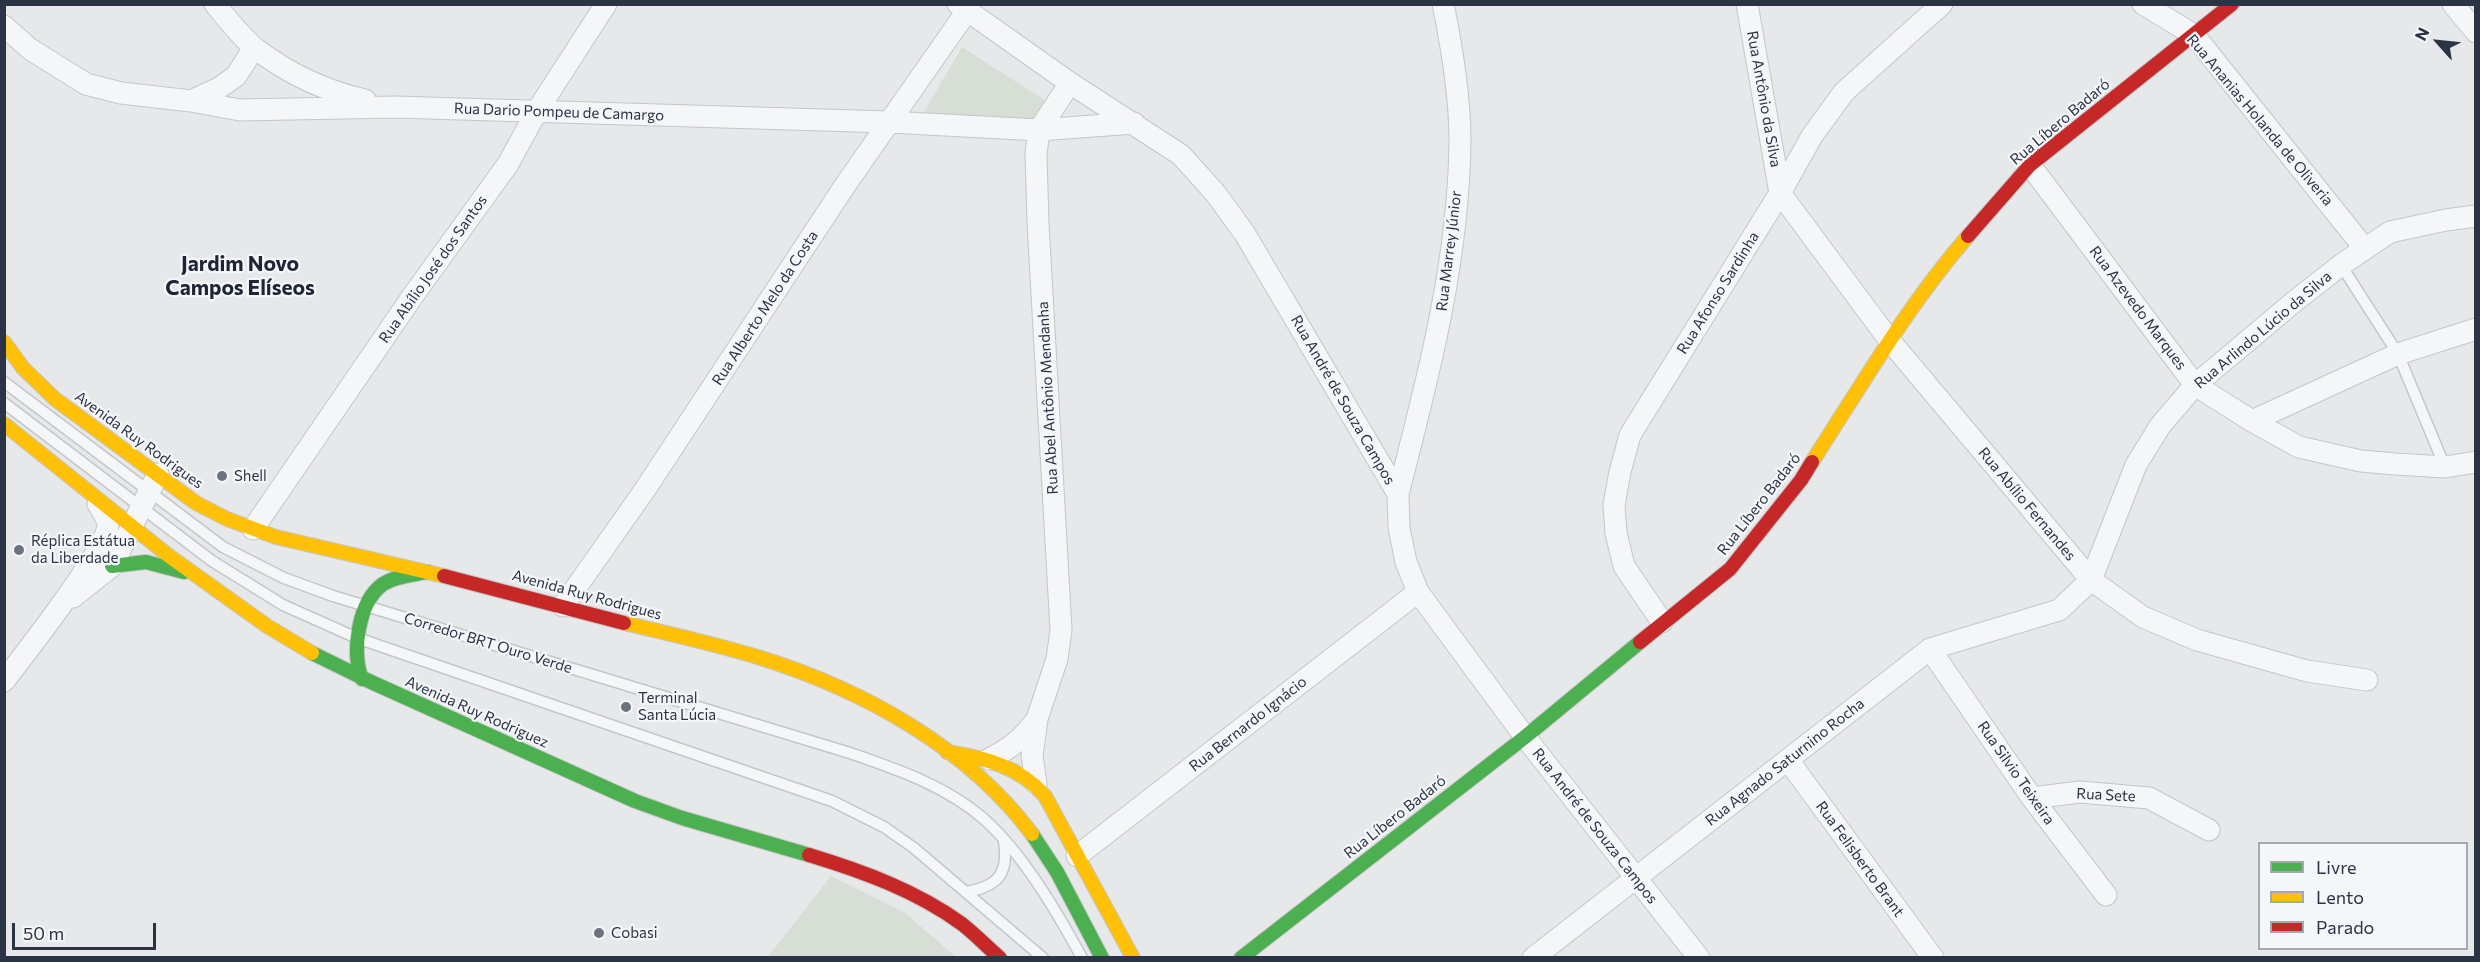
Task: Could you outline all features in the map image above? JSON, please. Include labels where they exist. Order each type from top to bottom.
[{"type":"main road","name":"Rua Líbero Badaró","points":[[1241,957],[1525,737],[1662,622],[1730,569],[1801,480],[1890,341],[1962,243],[2030,165],[2232,4]]},
{"type":"main road","name":"Avenida Ruy Rodrigues","points":[[4,342],[23,368],[150,496],[196,503],[227,519],[297,543],[430,572],[792,668],[866,701],[906,724],[947,752],[1001,798],[1023,822],[1059,875],[1102,957]]},
{"type":"main road","name":"Avenida Ruy Rodriguez","points":[[4,424],[96,501],[198,577],[289,640],[362,679],[676,817],[850,866],[894,885],[944,912],[983,940]]},
{"type":"main road","points":[[112,566],[146,562],[171,567],[198,577]]},
{"type":"main road","points":[[362,679],[356,669],[357,638],[368,607],[380,587],[401,576],[430,572]]},
{"type":"main road","points":[[947,752],[989,759],[1009,766],[1036,783],[1046,796],[1133,957]]},
{"type":"main road","points":[[983,940],[1000,957]]},
{"type":"street","points":[[214,4],[254,48],[298,76],[335,93],[395,107]]},
{"type":"street","name":"Rua Abílio José dos Santos","points":[[253,529],[412,297],[508,164],[537,111],[606,4]]},
{"type":"street","name":"Rua Marrey Júnior","points":[[1398,494],[1446,297],[1457,204],[1460,138],[1452,51],[1443,4]]},
{"type":"street","name":"Rua Antônio da Silva","points":[[1747,4],[1780,193]]},
{"type":"street","name":"Rua Afonso Sardinha","points":[[1662,622],[1624,566],[1618,544],[1614,505],[1630,435],[1780,193],[1812,136],[1844,92],[1941,4]]},
{"type":"street","name":"Rua Ananias Holanda de Oliveria","points":[[2143,4],[2193,35],[2365,249]]},
{"type":"street","points":[[2453,4],[2475,32]]},
{"type":"street","name":"Rua André de Souza Campos","points":[[962,8],[1070,83],[1181,155],[1216,194],[1245,234],[1398,494],[1400,528],[1406,562],[1418,592],[1525,737],[1699,957]]},
{"type":"street","name":"Rua Alberto Melo da Costa","points":[[563,606],[644,490],[889,122],[962,8]]},
{"type":"street","name":"Rua Dario Pompeu de Camargo","points":[[4,26],[30,49],[86,84],[121,93],[191,100],[240,110],[395,107],[889,122],[1039,130],[1134,123]]},
{"type":"street","points":[[191,100],[219,88],[237,76],[254,48]]},
{"type":"street","name":"Rua Abel Antônio Mendanha","points":[[1036,783],[1032,756],[1037,719],[1057,659],[1061,630],[1036,154],[1039,130],[1070,83]]},
{"type":"street","name":"Rua Azevedo Marques","points":[[2030,165],[2195,385],[2299,447],[2361,461],[2445,467],[2475,462]]},
{"type":"street","name":"Rua Abílio Fernandes","points":[[1780,193],[1890,341],[2091,580],[2143,617],[2197,640],[2307,671],[2367,680]]},
{"type":"street","name":"Rua Arlindo Lúcio da Silva","points":[[2059,610],[2091,580],[2136,465],[2160,426],[2195,385],[2341,265],[2390,232],[2475,216]]},
{"type":"street","points":[[2252,421],[2398,354],[2475,329]]},
{"type":"street","points":[[63,604],[112,566],[150,496]]},
{"type":"street","points":[[4,681],[63,604],[105,538],[108,525],[96,501]]},
{"type":"street","name":"Rua Bernardo Ignácio","points":[[1077,856],[1418,592]]},
{"type":"street","name":"Rua Agnado Saturnino Rocha","points":[[1533,957],[1930,649],[2059,610]]},
{"type":"street","name":"Rua Silvio Teixeira","points":[[1930,649],[2032,798],[2106,895]]},
{"type":"street","name":"Rua Abel Antônio Mendanha","points":[[989,759],[1024,736],[1037,719]]},
{"type":"street","name":"Rua Felisberto Brant","points":[[1788,760],[1933,957]]},
{"type":"street","name":"Rua Sete","points":[[2032,798],[2080,792],[2149,798],[2209,830]]},
{"type":"street","points":[[969,957],[983,940]]},
{"type":"lane","points":[[2341,265],[2398,354],[2445,467]]},
{"type":"lane","name":"Corredor BRT Ouro Verde","points":[[4,382],[150,496],[212,561],[284,605],[357,638],[832,801],[884,827],[967,892],[1043,957]]},
{"type":"lane","name":"Corredor BRT Ouro Verde","points":[[4,403],[150,496],[223,547],[256,565],[333,596],[838,750],[906,773],[951,796],[983,818],[1004,839],[1030,873],[1082,957]]},
{"type":"lane","points":[[967,892],[986,888],[1000,876],[1007,858],[1004,839]]},
{"type":"shaded area","points":[[962,47],[1046,101],[1031,125],[919,121]]},
{"type":"shaded area","points":[[831,876],[904,912],[956,957],[767,958]]},
{"type":"traffic: fast","points":[[112,566],[146,562],[184,572]]},
{"type":"traffic: fast","points":[[362,679],[357,656],[357,642],[362,615],[374,592],[393,579],[428,572]]},
{"type":"traffic: fast","points":[[1241,958],[1525,737],[1640,642]]},
{"type":"traffic: fast","points":[[312,653],[635,801],[682,818],[809,855]]},
{"type":"traffic: fast","points":[[1032,834],[1057,872],[1102,958]]},
{"type":"traffic: slow","points":[[1812,462],[1905,318],[1968,236]]},
{"type":"traffic: slow","points":[[4,342],[23,368],[55,399],[196,503],[227,519],[276,537],[444,576]]},
{"type":"traffic: slow","points":[[4,424],[169,556],[267,626],[312,653]]},
{"type":"traffic: slow","points":[[624,623],[761,658],[799,671],[874,705],[910,725],[977,774],[1032,834]]},
{"type":"traffic: slow","points":[[947,752],[975,757],[1013,770],[1045,796],[1133,958]]},
{"type":"traffic: jam","points":[[1968,236],[2030,165],[2232,4]]},
{"type":"traffic: jam","points":[[1640,642],[1730,569],[1801,480],[1812,462]]},
{"type":"traffic: jam","points":[[444,576],[624,623]]},
{"type":"traffic: jam","points":[[809,855],[869,875],[927,902],[962,924],[1000,958]]},
{"type":"place","name":"Shell","points":[[222,476]]},
{"type":"place","name":"Réplica Estátua da Liberdade","points":[[19,550]]},
{"type":"place","name":"Terminal Santa Lúcia","points":[[626,707]]},
{"type":"place","name":"Cobasi","points":[[599,933]]},
{"type":"district","name":"Jardim Novo Campos Elíseos","points":[[240,276]]}]
